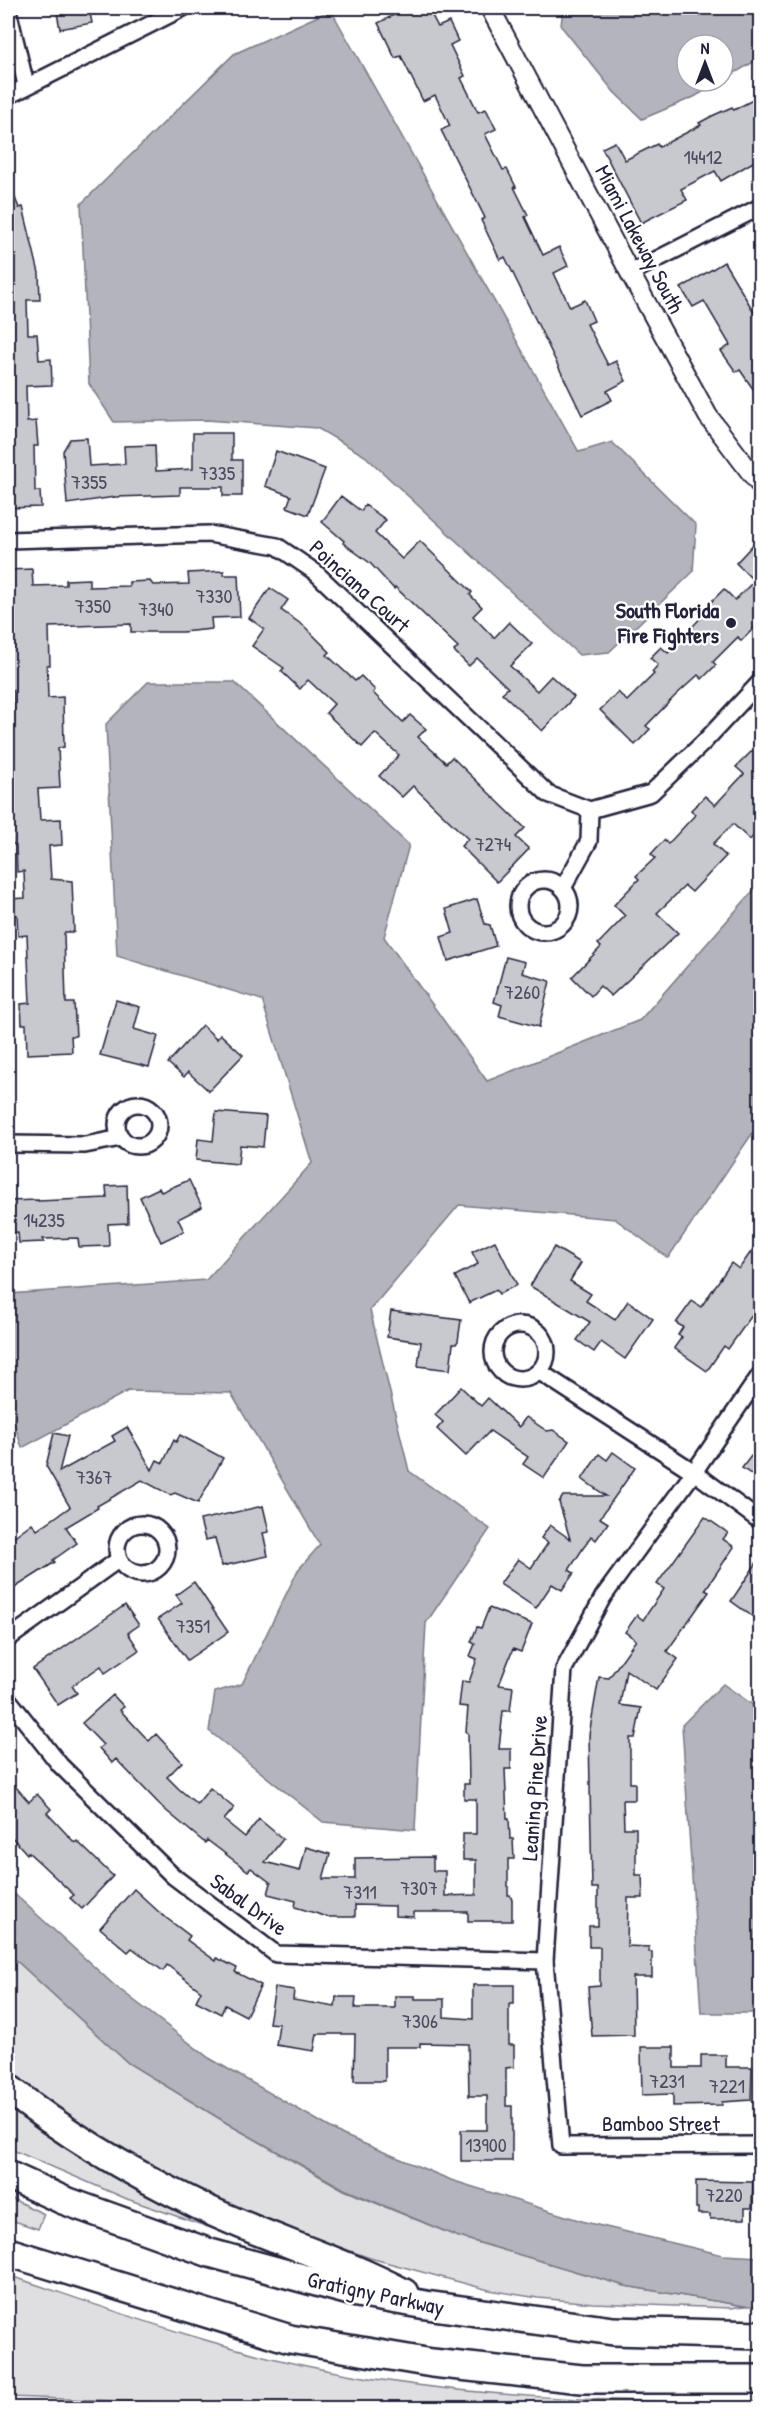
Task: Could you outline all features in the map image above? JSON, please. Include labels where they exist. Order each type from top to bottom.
[{"type":"highway","points":[[8,2088],[103,2155],[199,2206],[368,2274],[426,2305]]},
{"type":"highway","name":"Gratigny Parkway","points":[[8,2175],[63,2200],[210,2253],[357,2293],[613,2331],[760,2335]]},
{"type":"highway","points":[[8,2252],[290,2339],[422,2362],[582,2379],[760,2379]]},
{"type":"street","points":[[8,96],[183,8]]},
{"type":"street","name":"Miami Lakeway South","points":[[490,8],[708,416],[760,485]]},
{"type":"street","points":[[8,10],[26,85]]},
{"type":"street","points":[[630,273],[760,207]]},
{"type":"street","name":"Poinciana Court","points":[[8,540],[209,534],[277,546],[315,572],[548,794],[590,810]]},
{"type":"street","points":[[563,888],[589,840],[590,810],[651,793],[704,742],[760,682]]},
{"type":"street","points":[[8,1144],[85,1145],[121,1138]]},
{"type":"street","points":[[540,1372],[694,1472],[760,1521]]},
{"type":"street","name":"Leaning Pine Drive","points":[[561,2146],[545,1961],[564,1669],[603,1597],[694,1472],[760,1375]]},
{"type":"street","points":[[8,1639],[118,1560]]},
{"type":"street","name":"Sabal Drive","points":[[8,1699],[60,1765],[173,1876],[276,1954],[545,1961]]},
{"type":"street","name":"Bamboo Street","points":[[561,2146],[760,2145]]},
{"type":"shaded area","points":[[563,8],[760,8],[760,58],[735,73],[735,33],[675,33],[675,93],[701,93],[642,119],[614,92],[561,26]]},
{"type":"shaded area","points":[[331,10],[579,452],[612,442],[696,525],[693,572],[609,652],[579,655],[365,456],[317,428],[206,420],[114,422],[89,384],[81,204],[234,54]]},
{"type":"shaded area","points":[[148,682],[234,682],[409,845],[384,937],[487,1081],[640,1020],[760,883],[760,1122],[668,1258],[615,1219],[459,1205],[370,1310],[409,1471],[490,1529],[426,1623],[415,1830],[323,1822],[209,1731],[215,1692],[242,1684],[298,1570],[320,1545],[231,1393],[128,1391],[22,1448],[8,1403],[8,1294],[206,1280],[312,1163],[262,1000],[117,956],[106,724]]},
{"type":"shaded area","points":[[723,1684],[760,1710],[760,2013],[701,2013],[682,1725]]},
{"type":"shaded area","points":[[8,1888],[114,1985],[209,2058],[343,2135],[451,2180],[585,2222],[723,2255],[760,2257],[760,2306],[745,2306],[625,2286],[456,2236],[344,2189],[235,2128],[128,2063],[8,1953]]},
{"type":"shaded area","points":[[8,1953],[128,2063],[344,2190],[456,2236],[625,2286],[745,2306],[731,2308],[593,2303],[538,2298],[489,2290],[370,2258],[263,2220],[184,2185],[68,2119],[8,2074]]},
{"type":"shaded area","points":[[8,2093],[239,2230],[237,2237],[127,2199],[8,2148]]},
{"type":"shaded area","points":[[8,2197],[44,2214],[38,2229],[8,2219]]},
{"type":"shaded area","points":[[8,2275],[205,2340],[285,2361],[380,2380],[542,2397],[760,2402],[760,2408],[318,2408],[8,2397]]},
{"type":"building","points":[[56,8],[89,8],[92,23],[60,29]]},
{"type":"building","points":[[408,8],[428,8],[438,27],[449,22],[458,41],[450,45],[465,76],[461,78],[478,112],[486,109],[496,129],[485,134],[503,170],[507,169],[516,187],[514,187],[528,215],[525,217],[543,255],[559,247],[568,266],[554,273],[570,307],[585,300],[594,321],[587,324],[608,365],[616,361],[626,381],[607,391],[612,400],[582,415],[505,257],[500,260],[481,220],[485,218],[441,130],[450,126],[435,95],[423,101],[401,56],[395,58],[378,23]]},
{"type":"building","points":[[760,96],[760,158],[721,181],[715,171],[681,189],[687,200],[641,223],[602,148],[615,142],[625,160],[657,144],[659,147],[701,125],[699,123],[712,116],[732,107],[734,110]]},
{"type":"building","points":[[8,180],[19,208],[23,207],[39,273],[40,300],[27,300],[28,334],[37,334],[39,360],[51,359],[52,385],[26,386],[27,422],[36,421],[38,446],[34,446],[35,491],[40,491],[41,507],[8,508]]},
{"type":"building","points":[[724,262],[760,322],[760,399],[740,370],[736,372],[721,351],[730,345],[704,301],[693,307],[681,288]]},
{"type":"building","points":[[193,433],[232,433],[232,460],[242,460],[242,496],[223,496],[223,487],[180,487],[180,495],[115,497],[67,504],[63,451],[70,439],[87,438],[89,466],[125,464],[124,446],[155,445],[156,471],[193,469]]},
{"type":"building","points":[[276,451],[325,469],[308,515],[287,507],[291,496],[265,486]]},
{"type":"building","points":[[341,496],[361,511],[365,505],[386,520],[375,533],[402,559],[420,541],[472,592],[470,595],[482,607],[473,616],[494,638],[509,622],[532,644],[510,666],[537,691],[551,676],[574,697],[542,731],[502,693],[508,688],[477,658],[469,666],[454,651],[458,647],[395,587],[394,589],[370,563],[343,543],[344,541],[322,522]]},
{"type":"building","points":[[760,537],[760,622],[741,641],[738,637],[713,662],[716,665],[702,679],[698,675],[675,696],[646,726],[650,729],[635,745],[600,710],[618,692],[627,701],[654,674],[652,672],[658,665],[650,658],[661,647],[668,653],[724,589],[735,600],[754,581],[736,563]]},
{"type":"building","points":[[32,569],[33,586],[66,585],[66,580],[89,579],[89,587],[129,586],[129,582],[150,581],[153,585],[189,584],[188,573],[224,571],[224,575],[238,575],[240,617],[211,618],[212,629],[182,632],[131,632],[131,624],[49,627],[48,698],[63,697],[64,747],[58,748],[60,788],[38,789],[40,820],[61,819],[62,845],[49,846],[51,879],[72,881],[74,932],[64,934],[66,1003],[74,1003],[76,1036],[71,1036],[72,1052],[27,1054],[26,1024],[22,1024],[21,1004],[30,1003],[27,935],[18,936],[17,915],[11,915],[10,899],[25,898],[24,871],[17,872],[16,846],[12,843],[10,821],[14,821],[12,750],[8,750],[8,730],[14,730],[13,690],[8,690],[8,570]]},
{"type":"building","points":[[270,588],[288,600],[281,610],[304,626],[330,652],[327,655],[355,681],[361,676],[375,690],[373,693],[403,722],[410,715],[426,729],[418,737],[446,763],[452,757],[525,828],[516,837],[529,849],[497,882],[461,846],[468,839],[413,786],[402,797],[379,776],[399,755],[375,733],[362,747],[326,713],[334,704],[308,680],[300,689],[281,671],[284,668],[252,646],[264,629],[249,618]]},
{"type":"building","points":[[752,751],[760,759],[760,828],[750,840],[733,824],[713,844],[726,856],[692,892],[685,886],[657,913],[678,933],[611,996],[600,986],[591,996],[572,977],[601,947],[598,944],[625,916],[614,905],[639,879],[636,876],[655,858],[651,854],[664,840],[668,844],[695,815],[691,810],[705,796],[715,805],[744,774],[736,767]]},
{"type":"building","points":[[477,899],[485,924],[490,925],[496,946],[448,961],[441,937],[453,933],[446,909]]},
{"type":"building","points":[[506,957],[525,962],[522,973],[550,981],[539,1027],[499,1016],[502,1005],[494,1002]]},
{"type":"building","points":[[116,1000],[140,1007],[134,1029],[158,1036],[149,1067],[100,1055]]},
{"type":"building","points":[[202,1025],[217,1039],[220,1034],[243,1055],[209,1091],[188,1072],[184,1077],[168,1063]]},
{"type":"building","points":[[216,1112],[266,1116],[263,1147],[240,1145],[238,1164],[196,1160],[198,1139],[213,1141]]},
{"type":"building","points":[[189,1180],[202,1207],[178,1219],[184,1231],[161,1242],[140,1197],[159,1188],[161,1192]]},
{"type":"building","points":[[127,1185],[128,1223],[108,1224],[109,1246],[79,1247],[78,1238],[43,1239],[44,1242],[19,1243],[18,1232],[8,1233],[8,1201],[107,1198],[106,1186]]},
{"type":"building","points":[[760,1239],[760,1304],[728,1349],[724,1346],[707,1371],[674,1348],[682,1337],[678,1335],[683,1327],[676,1323],[692,1301],[701,1307],[731,1263],[739,1269]]},
{"type":"building","points":[[495,1241],[517,1285],[499,1294],[496,1290],[469,1303],[455,1276],[478,1264],[472,1252]]},
{"type":"building","points":[[554,1247],[581,1263],[570,1281],[591,1294],[586,1301],[615,1320],[628,1301],[653,1319],[625,1359],[601,1342],[594,1352],[577,1340],[590,1322],[530,1286]]},
{"type":"building","points":[[391,1311],[461,1320],[458,1341],[453,1344],[450,1370],[418,1366],[421,1342],[387,1337]]},
{"type":"building","points":[[461,1387],[481,1406],[488,1398],[519,1427],[526,1417],[547,1431],[553,1430],[569,1441],[544,1478],[523,1464],[528,1457],[490,1431],[466,1456],[437,1429],[443,1422],[435,1415]]},
{"type":"building","points":[[127,1427],[152,1470],[157,1460],[163,1463],[174,1440],[176,1442],[180,1435],[223,1458],[198,1503],[175,1493],[170,1495],[142,1480],[66,1527],[77,1543],[53,1560],[55,1562],[13,1589],[8,1582],[8,1541],[32,1523],[37,1530],[70,1507],[46,1466],[54,1433],[68,1436],[59,1472],[115,1441],[112,1436]]},
{"type":"building","points":[[613,1452],[635,1468],[600,1518],[608,1523],[596,1540],[591,1536],[569,1570],[574,1573],[562,1590],[552,1584],[536,1608],[500,1584],[518,1559],[531,1568],[548,1543],[541,1538],[550,1525],[570,1539],[559,1502],[563,1496],[606,1496],[582,1479],[599,1454],[607,1460]]},
{"type":"building","points":[[751,1456],[760,1462],[760,1480],[742,1468]]},
{"type":"building","points":[[263,1506],[269,1532],[263,1533],[268,1556],[222,1566],[215,1538],[205,1540],[200,1520]]},
{"type":"building","points":[[705,1517],[728,1533],[723,1539],[734,1547],[705,1590],[709,1592],[667,1651],[678,1659],[656,1690],[626,1670],[620,1705],[641,1708],[635,1738],[630,1738],[630,1783],[635,1783],[635,1800],[623,1800],[624,1828],[636,1828],[636,1875],[642,1875],[643,1898],[628,1898],[627,1946],[649,1947],[649,1952],[652,1952],[652,1977],[633,1977],[634,2035],[592,2036],[588,1987],[600,1986],[600,1947],[589,1947],[589,1926],[598,1926],[598,1888],[592,1888],[589,1735],[599,1677],[609,1678],[636,1640],[625,1632],[637,1615],[643,1620],[664,1589],[657,1584]]},
{"type":"building","points":[[760,1558],[760,1622],[731,1601]]},
{"type":"building","points":[[194,1582],[228,1632],[187,1660],[158,1619],[182,1603],[176,1595]]},
{"type":"building","points":[[125,1605],[139,1625],[128,1633],[139,1650],[105,1673],[101,1666],[72,1686],[77,1693],[58,1705],[33,1669]]},
{"type":"building","points":[[489,1608],[532,1624],[521,1652],[513,1649],[499,1685],[513,1687],[510,1711],[503,1711],[499,1749],[511,1749],[511,1769],[505,1769],[507,1819],[509,1819],[510,1839],[513,1839],[514,1859],[508,1859],[508,1895],[512,1900],[512,1921],[468,1921],[468,1912],[414,1912],[414,1917],[395,1916],[395,1906],[355,1905],[355,1917],[328,1917],[295,1907],[296,1901],[268,1894],[271,1883],[251,1868],[248,1871],[207,1840],[205,1843],[163,1808],[116,1759],[112,1763],[99,1748],[103,1745],[82,1723],[113,1695],[124,1707],[120,1710],[149,1741],[156,1734],[182,1762],[167,1777],[179,1789],[197,1804],[210,1788],[234,1808],[224,1820],[245,1837],[259,1819],[283,1839],[265,1862],[300,1871],[306,1847],[330,1854],[323,1879],[355,1879],[355,1858],[433,1857],[433,1871],[445,1871],[445,1896],[476,1895],[476,1860],[463,1860],[463,1834],[476,1834],[476,1799],[464,1799],[464,1784],[469,1784],[468,1733],[466,1732],[468,1707],[459,1706],[462,1681],[469,1682],[477,1659],[470,1656],[475,1644],[471,1642],[477,1627],[481,1628]]},
{"type":"building","points":[[8,1778],[29,1802],[37,1794],[51,1809],[47,1813],[75,1843],[77,1841],[113,1876],[82,1909],[70,1898],[74,1895],[28,1852],[27,1854],[8,1833]]},
{"type":"building","points":[[134,1889],[190,1936],[187,1940],[216,1961],[217,1958],[237,1968],[235,1972],[261,1985],[246,2016],[225,2005],[221,2014],[196,2001],[201,1991],[167,1965],[163,1971],[132,1948],[128,1952],[100,1928]]},
{"type":"building","points":[[473,1985],[514,1985],[514,2004],[509,2004],[509,2045],[514,2045],[514,2067],[506,2068],[506,2106],[512,2106],[512,2161],[461,2161],[461,2130],[487,2130],[487,2096],[469,2096],[468,2044],[420,2043],[420,2047],[385,2047],[385,2081],[354,2081],[355,2034],[317,2034],[314,2051],[276,2045],[279,2024],[269,2023],[275,1987],[294,1990],[293,2000],[335,2007],[336,1997],[356,1997],[355,2008],[395,2008],[395,1996],[444,1999],[444,2017],[473,2019]]},
{"type":"building","points":[[641,2047],[674,2047],[674,2068],[701,2068],[701,2055],[726,2055],[726,2067],[752,2067],[751,2100],[722,2102],[722,2105],[673,2106],[673,2094],[642,2095]]},
{"type":"building","points":[[696,2181],[753,2182],[752,2208],[745,2208],[745,2219],[710,2219],[710,2214],[698,2214]]},
{"type":"place","name":"South Florida Fire Fighters","points":[[731,623]]}]
